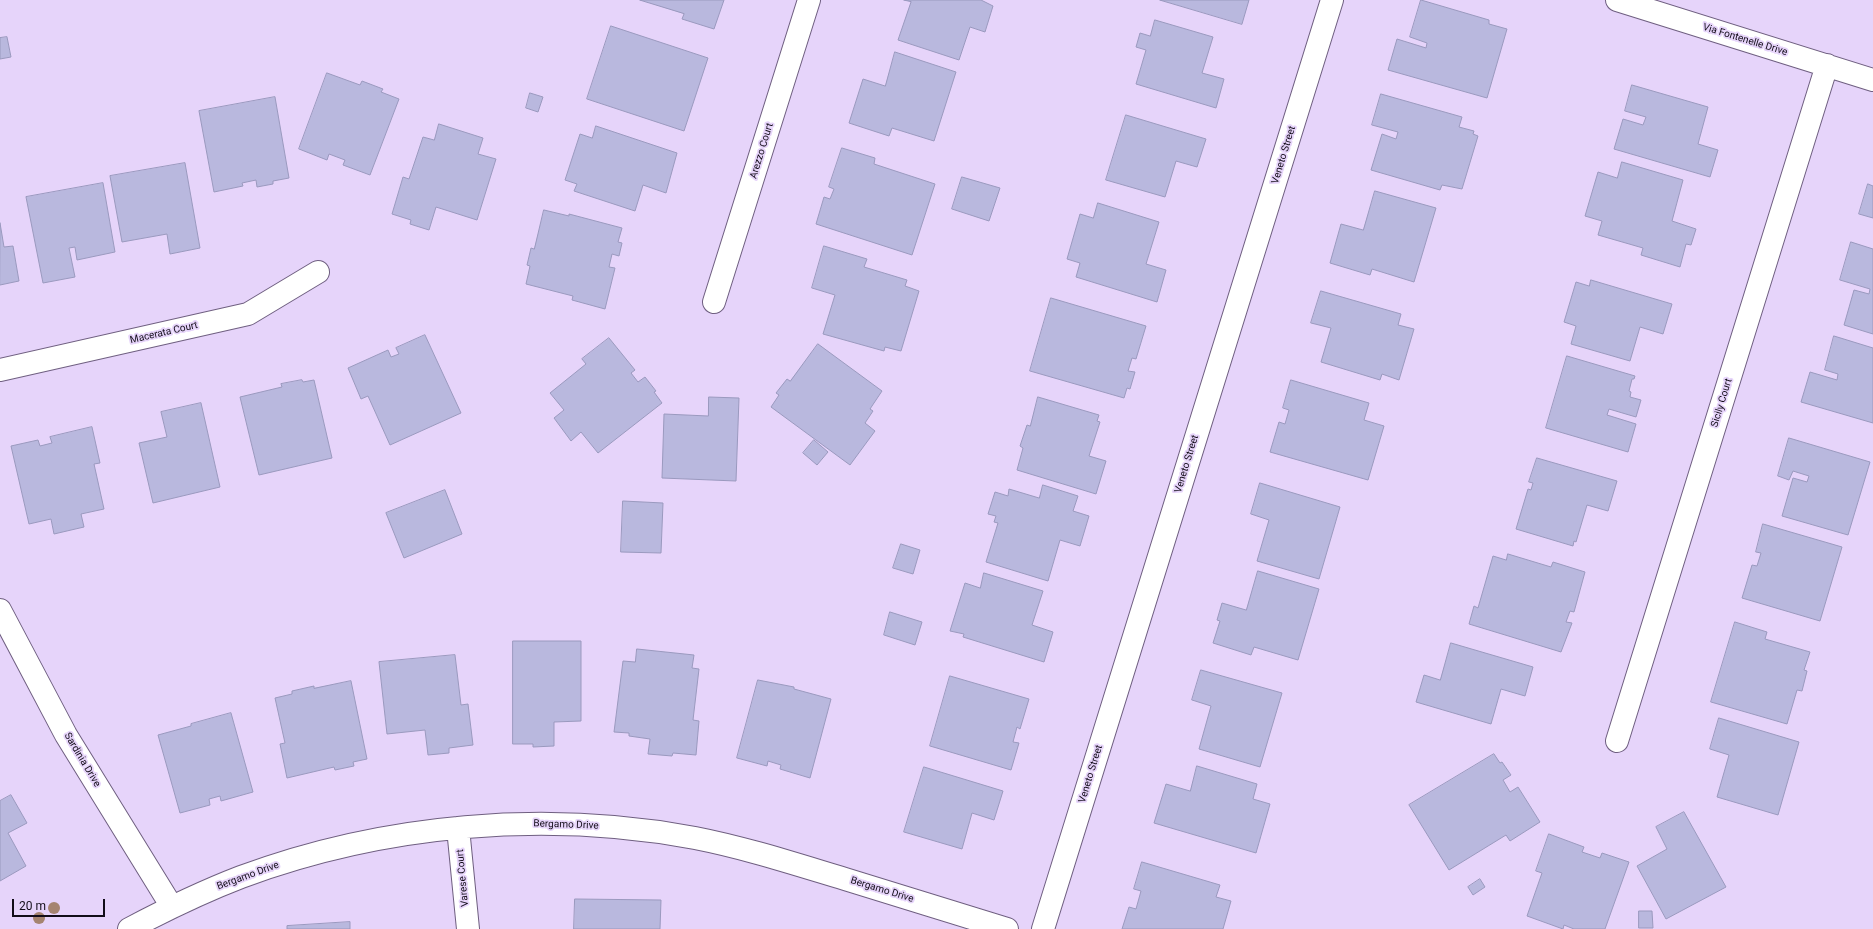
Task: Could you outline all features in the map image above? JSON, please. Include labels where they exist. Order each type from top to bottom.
[{"type":"street","name":"Arezzo Court","points":[[714,302],[809,0]]},
{"type":"street","name":"Veneto Street","points":[[1042,929],[1332,0]]},
{"type":"street","name":"Via Fontenelle Drive","points":[[1617,0],[1873,80]]},
{"type":"street","name":"Sicily Court","points":[[1616,741],[1827,65]]},
{"type":"street","name":"Macerata Court","points":[[0,370],[248,314],[318,272]]},
{"type":"street","name":"Sardinia Drive","points":[[0,610],[66,735],[172,907]]},
{"type":"street","name":"Bergamo Drive","points":[[129,929],[172,907],[241,877],[315,853],[398,836],[458,828],[536,824],[617,827],[694,838],[765,854],[1006,929]]},
{"type":"street","name":"Varese Court","points":[[458,828],[468,929]]},
{"type":"building","points":[[640,0],[724,0],[714,29],[682,19],[684,14]]},
{"type":"building","points":[[904,0],[981,0],[993,6],[985,32],[970,27],[959,60],[898,40],[911,2]]},
{"type":"building","points":[[1160,0],[1249,0],[1242,24]]},
{"type":"building","points":[[1421,0],[1489,20],[1489,24],[1507,29],[1487,98],[1388,70],[1397,39],[1426,48],[1427,43],[1410,37]]},
{"type":"building","points":[[1155,20],[1213,37],[1202,73],[1224,79],[1216,108],[1136,84],[1146,50],[1136,47],[1140,33],[1150,36]]},
{"type":"building","points":[[611,26],[708,58],[684,131],[587,99]]},
{"type":"building","points":[[7,37],[11,57],[0,59],[0,38]]},
{"type":"building","points":[[895,52],[956,72],[934,141],[892,128],[889,136],[849,123],[863,79],[885,86]]},
{"type":"building","points":[[327,73],[360,85],[362,81],[383,89],[381,92],[399,99],[370,175],[343,165],[345,160],[329,154],[327,160],[299,149]]},
{"type":"building","points":[[1632,85],[1708,107],[1698,144],[1718,150],[1710,177],[1614,149],[1623,119],[1643,125],[1646,117],[1625,111]]},
{"type":"building","points":[[530,93],[543,97],[538,112],[526,108]]},
{"type":"building","points":[[1381,94],[1462,117],[1459,127],[1474,131],[1473,134],[1478,136],[1462,189],[1442,185],[1440,190],[1371,170],[1382,134],[1396,139],[1398,132],[1372,125]]},
{"type":"building","points":[[275,97],[289,178],[273,181],[273,184],[257,187],[256,180],[242,183],[243,186],[214,192],[199,111]]},
{"type":"building","points":[[1126,115],[1206,139],[1197,167],[1176,161],[1165,197],[1106,180]]},
{"type":"building","points":[[439,124],[483,138],[478,154],[496,159],[477,220],[436,207],[429,230],[410,224],[411,220],[392,214],[403,177],[409,179],[423,137],[434,140]]},
{"type":"building","points":[[596,126],[677,153],[666,193],[643,185],[635,211],[574,191],[577,184],[565,180],[580,134],[592,138]]},
{"type":"building","points":[[842,148],[875,158],[874,164],[935,184],[912,255],[816,224],[824,197],[830,199],[834,189],[829,187]]},
{"type":"building","points":[[1622,162],[1683,180],[1672,221],[1696,229],[1691,245],[1686,244],[1680,267],[1641,255],[1643,248],[1598,235],[1602,221],[1585,216],[1598,172],[1617,178]]},
{"type":"building","points":[[185,163],[200,248],[170,254],[167,234],[122,242],[110,176]]},
{"type":"building","points":[[962,177],[1000,188],[989,221],[952,209]]},
{"type":"building","points":[[103,183],[115,252],[77,260],[75,247],[69,248],[75,277],[43,283],[26,197]]},
{"type":"building","points":[[1868,184],[1873,186],[1873,218],[1859,214]]},
{"type":"building","points":[[1375,191],[1436,208],[1414,282],[1372,269],[1370,275],[1330,263],[1341,224],[1363,230]]},
{"type":"building","points":[[1098,203],[1159,222],[1146,264],[1166,270],[1157,302],[1076,277],[1080,263],[1067,259],[1080,214],[1093,218]]},
{"type":"building","points":[[544,210],[569,216],[569,214],[622,228],[618,242],[622,243],[619,256],[612,254],[609,267],[615,268],[605,309],[572,300],[573,296],[526,284],[530,266],[527,265],[531,248],[534,249]]},
{"type":"building","points":[[0,223],[4,247],[13,246],[19,281],[0,285]]},
{"type":"building","points":[[1851,242],[1873,249],[1873,334],[1844,325],[1854,290],[1869,294],[1870,289],[1840,280]]},
{"type":"building","points":[[824,246],[867,259],[864,267],[907,280],[905,286],[919,291],[901,351],[885,347],[884,351],[823,334],[835,295],[812,288]]},
{"type":"building","points":[[1591,280],[1672,304],[1663,334],[1640,327],[1630,361],[1571,344],[1576,326],[1564,322],[1576,282],[1589,286]]},
{"type":"building","points":[[1321,291],[1401,314],[1398,325],[1414,329],[1399,380],[1382,374],[1380,380],[1321,362],[1331,328],[1311,323]]},
{"type":"building","points":[[1051,298],[1146,326],[1136,359],[1132,358],[1128,371],[1135,372],[1130,389],[1127,388],[1124,398],[1030,371]]},
{"type":"building","points":[[425,335],[461,413],[390,445],[368,396],[361,399],[348,368],[388,350],[391,357],[399,354],[396,348]]},
{"type":"building","points":[[1834,336],[1873,348],[1873,423],[1801,402],[1810,372],[1837,380],[1838,374],[1825,370]]},
{"type":"building","points":[[609,338],[635,370],[631,373],[638,382],[645,377],[656,391],[654,392],[662,403],[598,453],[581,432],[571,441],[554,418],[564,410],[550,393],[586,364],[582,359]]},
{"type":"building","points":[[818,344],[882,391],[870,409],[873,411],[865,423],[875,431],[850,465],[771,407],[779,395],[776,393],[787,379],[790,381]]},
{"type":"building","points":[[1567,356],[1635,376],[1634,379],[1632,379],[1629,391],[1631,392],[1630,397],[1641,400],[1636,417],[1609,409],[1607,415],[1636,424],[1628,452],[1546,428]]},
{"type":"building","points":[[302,380],[303,382],[314,380],[332,458],[259,475],[240,397],[282,387],[281,384]]},
{"type":"building","points":[[1291,380],[1369,403],[1364,420],[1384,426],[1368,480],[1270,452],[1279,422],[1285,424],[1289,410],[1283,408]]},
{"type":"building","points":[[709,397],[739,398],[736,481],[662,478],[664,414],[708,416]]},
{"type":"building","points":[[1038,397],[1099,415],[1097,421],[1100,422],[1089,456],[1106,461],[1096,494],[1017,470],[1023,448],[1020,446],[1027,425],[1030,426]]},
{"type":"building","points":[[201,403],[220,487],[153,503],[139,443],[167,437],[161,412]]},
{"type":"building","points":[[92,427],[100,463],[94,464],[104,509],[81,514],[84,527],[54,534],[51,519],[29,524],[11,446],[38,440],[40,446],[52,443],[50,437]]},
{"type":"building","points":[[1789,438],[1870,462],[1848,535],[1782,516],[1793,478],[1807,482],[1809,476],[1793,471],[1789,480],[1778,476]]},
{"type":"building","points":[[814,440],[828,452],[817,465],[803,453]]},
{"type":"building","points":[[1537,458],[1617,481],[1608,511],[1587,505],[1576,542],[1574,541],[1573,546],[1516,529],[1528,489],[1531,490],[1533,483],[1529,482]]},
{"type":"building","points":[[1260,483],[1340,507],[1319,579],[1257,561],[1269,520],[1251,514]]},
{"type":"building","points":[[1043,485],[1078,496],[1073,511],[1089,516],[1080,546],[1060,540],[1048,581],[986,562],[998,523],[994,522],[996,516],[988,514],[995,492],[1008,496],[1009,489],[1039,498]]},
{"type":"building","points":[[445,490],[462,534],[404,558],[386,513]]},
{"type":"building","points":[[623,501],[663,503],[661,553],[621,552]]},
{"type":"building","points":[[1763,524],[1842,547],[1820,621],[1742,598],[1752,565],[1757,566],[1761,553],[1756,552]]},
{"type":"building","points":[[901,544],[920,550],[913,574],[893,568]]},
{"type":"building","points":[[1508,554],[1551,567],[1553,562],[1585,572],[1574,612],[1570,611],[1566,622],[1572,623],[1561,652],[1469,624],[1474,606],[1478,608],[1493,556],[1506,560]]},
{"type":"building","points":[[1258,571],[1319,589],[1298,660],[1254,647],[1251,655],[1213,643],[1220,621],[1217,620],[1222,603],[1246,610]]},
{"type":"building","points":[[984,573],[1043,591],[1032,625],[1053,632],[1044,662],[963,637],[964,634],[950,631],[965,583],[980,588]]},
{"type":"building","points":[[890,612],[922,622],[915,645],[884,635]]},
{"type":"building","points":[[1735,622],[1767,632],[1765,639],[1810,652],[1804,670],[1807,671],[1802,691],[1797,690],[1787,724],[1711,702]]},
{"type":"building","points":[[513,641],[581,641],[581,721],[554,722],[554,746],[533,747],[533,744],[513,744]]},
{"type":"building","points":[[1451,643],[1533,667],[1525,696],[1501,689],[1491,724],[1416,702],[1424,675],[1440,680]]},
{"type":"building","points":[[637,649],[694,655],[692,668],[699,669],[693,720],[699,721],[696,755],[673,753],[672,756],[648,754],[650,739],[629,736],[629,733],[614,732],[623,661],[635,662]]},
{"type":"building","points":[[455,655],[461,705],[468,704],[473,745],[449,748],[449,753],[428,755],[425,730],[387,734],[379,662]]},
{"type":"building","points":[[1201,670],[1282,693],[1260,767],[1199,749],[1211,706],[1192,700]]},
{"type":"building","points":[[950,676],[1029,699],[1020,729],[1017,727],[1013,742],[1019,743],[1011,770],[930,746]]},
{"type":"building","points":[[758,680],[794,687],[794,689],[831,699],[810,778],[780,769],[781,765],[768,761],[767,766],[737,758]]},
{"type":"building","points":[[351,681],[367,759],[353,762],[354,766],[335,770],[334,767],[287,778],[280,744],[285,743],[275,698],[292,694],[292,691],[314,686],[314,688]]},
{"type":"building","points":[[231,713],[253,792],[221,801],[220,796],[209,799],[210,805],[180,813],[158,735]]},
{"type":"building","points":[[1719,718],[1799,742],[1778,815],[1717,797],[1729,755],[1710,749]]},
{"type":"building","points":[[1494,754],[1511,775],[1503,780],[1510,792],[1518,787],[1540,822],[1510,841],[1506,835],[1449,870],[1409,805]]},
{"type":"building","points":[[1197,766],[1257,784],[1253,799],[1270,804],[1256,853],[1154,823],[1166,784],[1190,791]]},
{"type":"building","points":[[924,767],[1003,791],[994,820],[972,813],[962,849],[904,832]]},
{"type":"building","points":[[11,795],[27,823],[8,833],[26,866],[0,881],[0,801]]},
{"type":"building","points":[[1684,812],[1726,887],[1666,919],[1637,866],[1667,849],[1656,827]]},
{"type":"building","points":[[1549,834],[1584,847],[1582,852],[1600,858],[1602,853],[1629,862],[1605,929],[1574,929],[1564,925],[1563,929],[1527,916],[1542,873],[1536,871]]},
{"type":"building","points":[[1142,862],[1220,885],[1216,897],[1231,901],[1223,929],[1122,929],[1129,907],[1136,909],[1141,891],[1134,889]]},
{"type":"building","points":[[1480,879],[1485,887],[1473,895],[1468,887]]},
{"type":"building","points":[[575,899],[661,900],[660,929],[574,929]]},
{"type":"building","points":[[1639,911],[1652,911],[1653,928],[1639,928]]},
{"type":"building","points":[[350,922],[350,929],[287,929],[287,926]]}]
